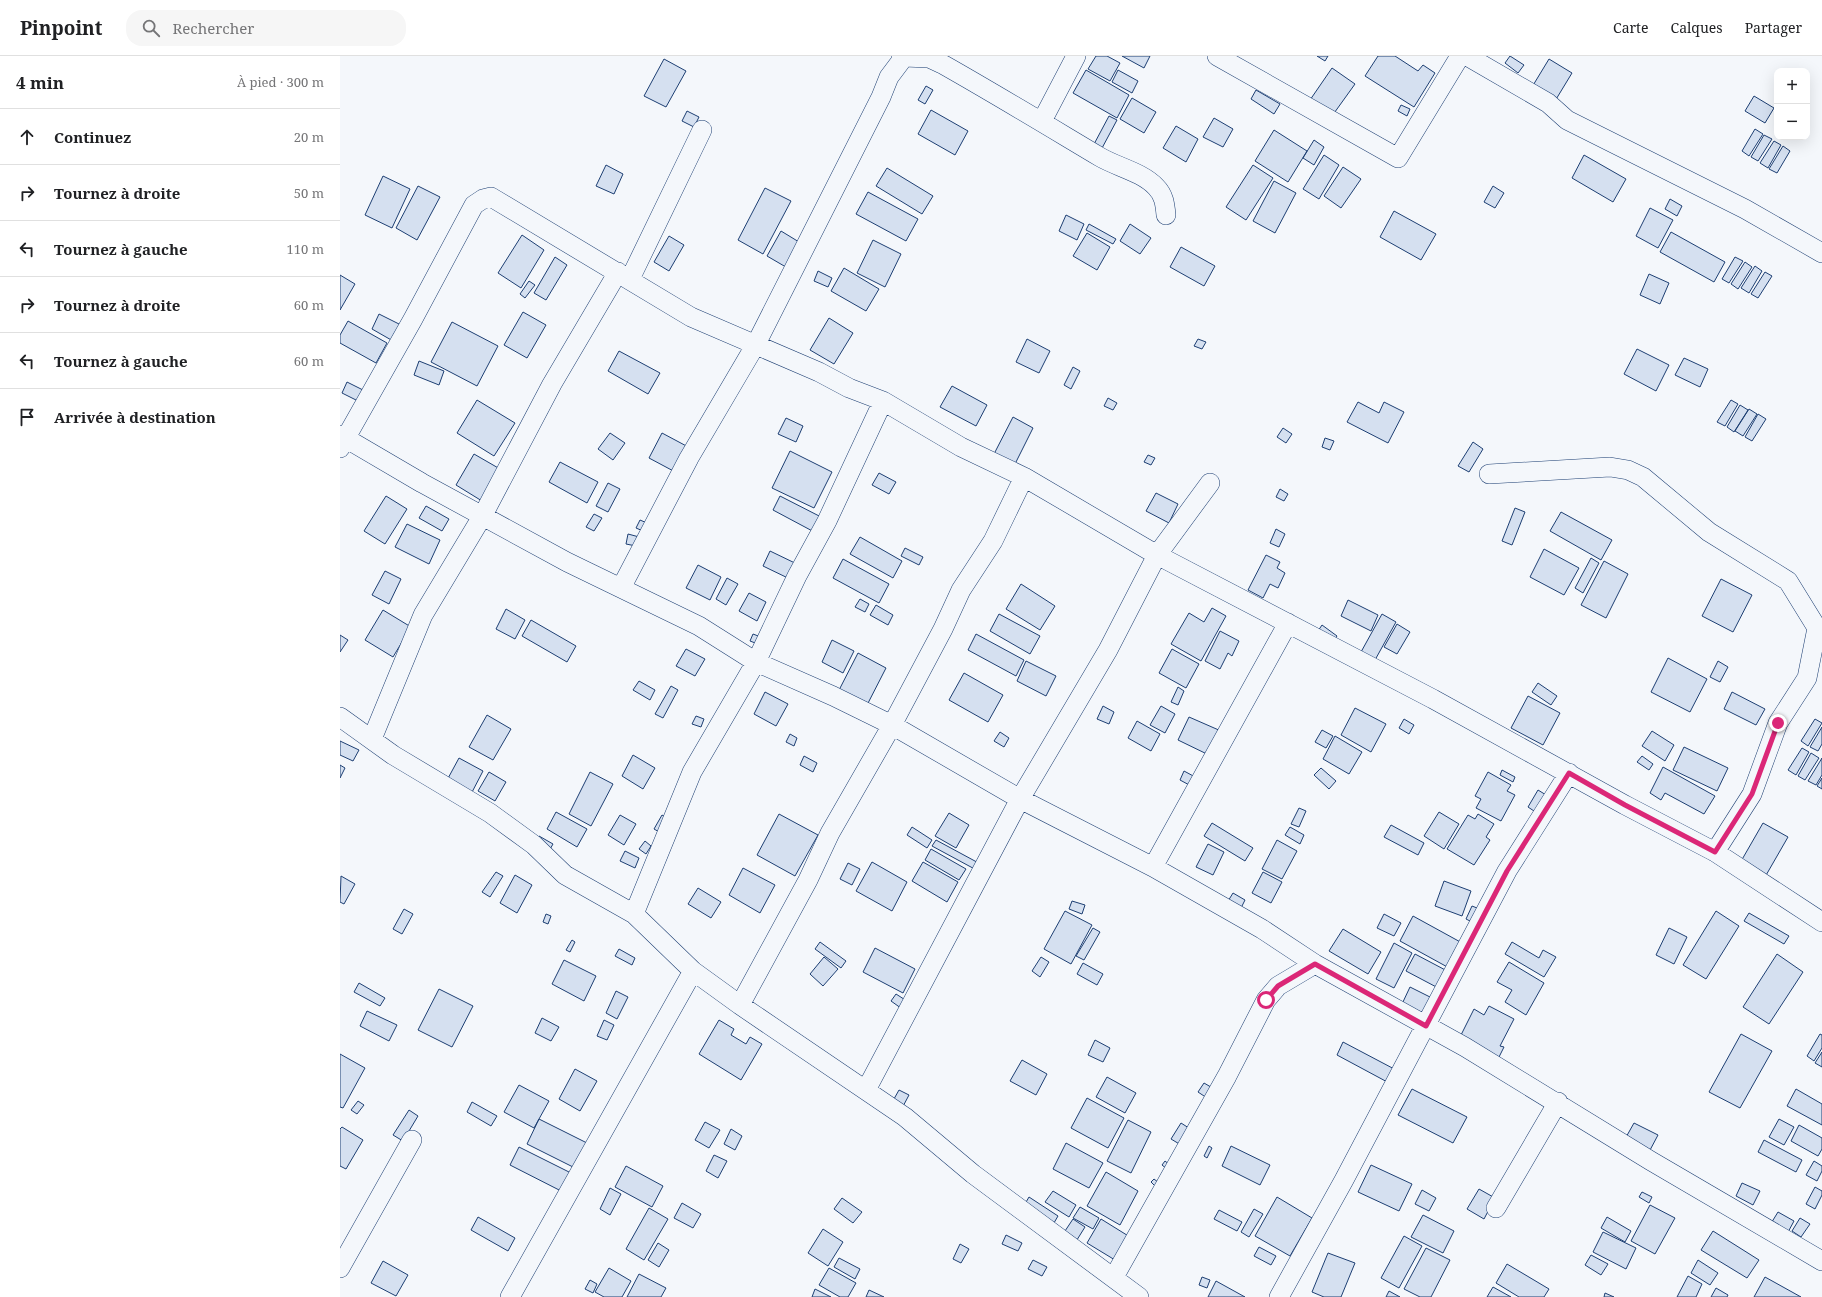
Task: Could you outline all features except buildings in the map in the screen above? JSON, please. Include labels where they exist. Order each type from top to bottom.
[{"type":"street","points":[[1042,121],[1076,56]]},
{"type":"street","points":[[1217,56],[1398,158],[1460,56]]},
{"type":"street","points":[[1467,56],[1548,104],[1567,120],[1745,209],[1822,253]]},
{"type":"street","points":[[621,588],[689,458],[756,344],[881,97],[889,77],[902,57],[929,58],[1042,121],[1101,158],[1156,186],[1164,198],[1166,215]]},
{"type":"street","points":[[372,739],[423,615],[483,516],[552,384],[624,276],[702,130]]},
{"type":"street","points":[[1822,922],[1715,852],[1288,623],[1157,555],[1024,477],[961,447],[883,400],[849,388],[819,372],[691,317],[491,197],[483,199],[474,205],[413,319],[342,440],[567,562],[699,626],[756,662],[833,696],[892,725],[1020,799],[1153,867],[1262,929],[1315,964],[1465,1046],[1558,1102],[1651,1161],[1822,1261]]},
{"type":"street","points":[[634,914],[692,772],[756,662],[797,576],[827,521],[883,400]]},
{"type":"street","points":[[1490,474],[1610,467],[1643,477],[1709,532],[1788,581],[1817,628],[1806,678],[1778,723],[1752,794],[1715,852]]},
{"type":"street","points":[[740,1005],[808,880],[830,833],[892,725],[943,629],[961,590],[993,541],[1024,477]]},
{"type":"street","points":[[866,1090],[1020,799],[1108,650],[1157,555],[1210,483]]},
{"type":"street","points":[[1153,867],[1288,623]]},
{"type":"street","points":[[340,717],[393,755],[490,813],[534,845],[565,875],[634,914],[694,970],[740,1005],[905,1117],[973,1174],[1139,1297]]},
{"type":"street","points":[[1279,1297],[1344,1180],[1507,871],[1569,773]]},
{"type":"street","points":[[1114,1277],[1227,1076],[1266,1000],[1278,986],[1315,964]]},
{"type":"street","points":[[510,1297],[694,970]]},
{"type":"street","points":[[1496,1208],[1558,1102]]},
{"type":"street","points":[[340,1268],[412,1140]]},
{"type":"route","points":[[1266,1000],[1278,986],[1315,964],[1426,1026],[1507,871],[1569,773],[1625,805],[1715,852],[1752,794],[1778,723]]}]
